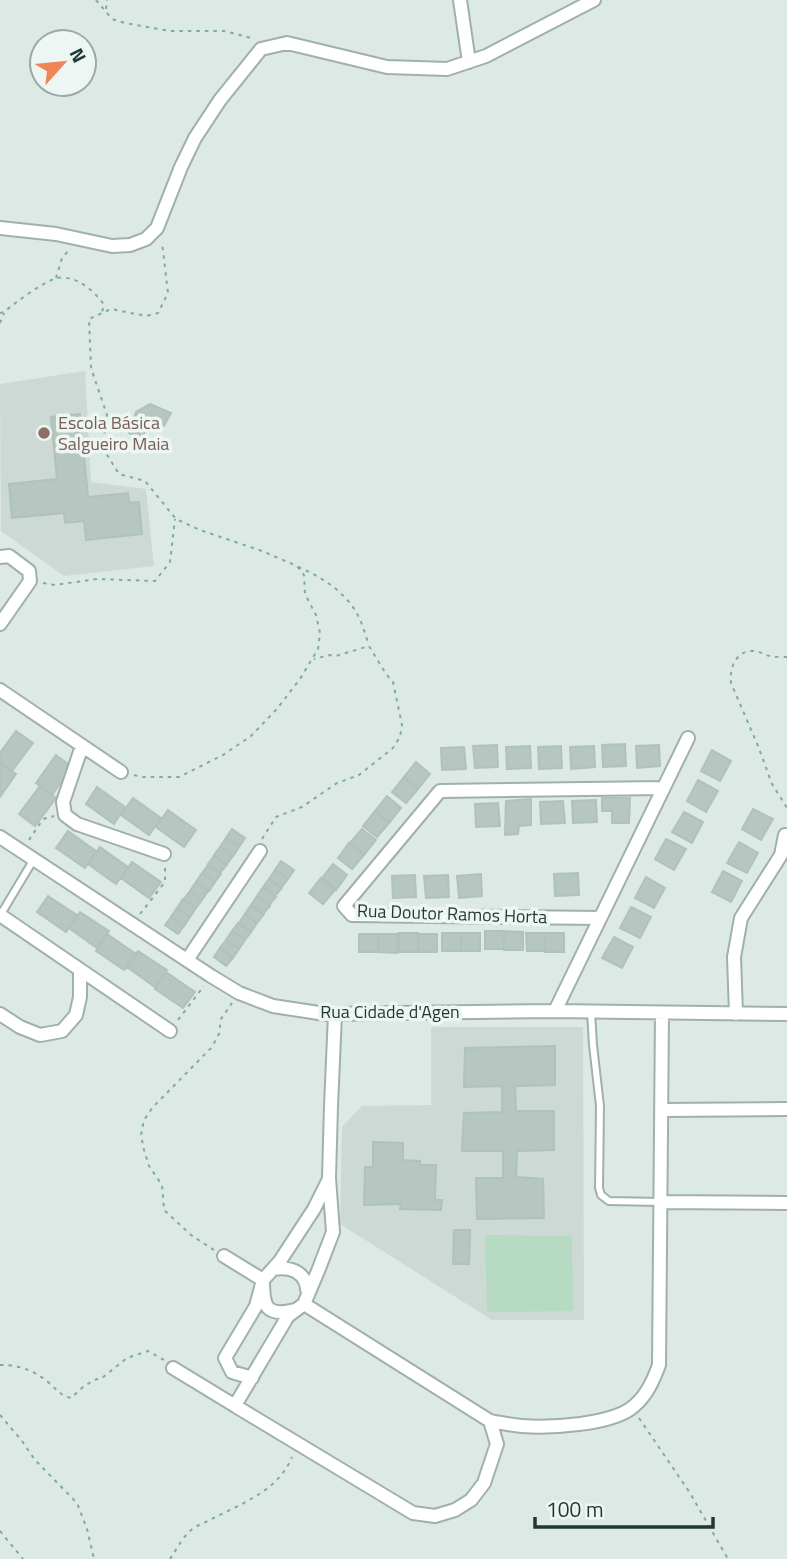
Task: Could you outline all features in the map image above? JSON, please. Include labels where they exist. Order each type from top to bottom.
[{"type":"street","points":[[460,0],[469,62]]},
{"type":"street","points":[[0,228],[56,234],[112,246],[130,245],[146,239],[158,228],[195,138],[220,100],[261,49],[287,43],[387,67],[447,69],[486,56],[594,0]]},
{"type":"street","points":[[0,558],[9,556],[29,571],[30,581],[0,623]]},
{"type":"street","points":[[0,691],[121,772]]},
{"type":"street","points":[[555,1011],[688,738]]},
{"type":"street","points":[[82,746],[63,802],[65,815],[77,824],[164,854]]},
{"type":"street","name":"Rua Doutor Ramos Horta","points":[[600,918],[352,915],[344,906],[440,791],[663,788]]},
{"type":"street","points":[[736,1014],[734,957],[741,918],[781,855],[785,835]]},
{"type":"street","name":"Rua Cidade d'Agen","points":[[0,837],[211,976],[239,993],[273,1006],[325,1014],[555,1011],[787,1014]]},
{"type":"street","points":[[187,960],[260,851]]},
{"type":"street","points":[[0,915],[170,1031]]},
{"type":"street","points":[[0,1014],[20,1027],[40,1035],[62,1031],[76,1015],[80,997],[80,970]]},
{"type":"street","points":[[302,1303],[490,1422],[523,1426],[570,1424],[606,1420],[632,1408],[652,1384],[659,1365],[662,1013]]},
{"type":"street","points":[[237,1408],[237,1402],[288,1316],[302,1303],[318,1271],[332,1232],[330,1178],[335,1014]]},
{"type":"street","points":[[662,1110],[787,1110]]},
{"type":"street","points":[[252,1378],[232,1372],[225,1358],[256,1306],[263,1280],[314,1209],[330,1178]]},
{"type":"street","points":[[660,1202],[787,1203]]},
{"type":"street","points":[[224,1256],[263,1280]]},
{"type":"street","points":[[273,1269],[284,1267],[296,1272],[305,1281],[302,1303]]},
{"type":"street","points":[[263,1280],[263,1299],[268,1309],[278,1313],[302,1303]]},
{"type":"street","points":[[173,1368],[413,1513],[435,1516],[455,1510],[471,1500],[484,1483],[497,1444],[490,1422]]},
{"type":"lane","points":[[0,915],[34,859]]},
{"type":"lane","points":[[592,1012],[600,1106],[601,1195],[609,1201],[660,1202]]},
{"type":"path","points":[[96,0],[112,19],[125,23],[170,31],[224,31],[257,39],[261,49]]},
{"type":"path","points":[[106,12],[107,0]]},
{"type":"path","points":[[158,228],[164,248],[168,293],[158,313],[146,316],[111,309],[89,319],[91,368],[107,415],[104,450],[119,474],[145,481],[176,519],[312,572],[336,589],[356,612],[369,646],[393,682],[402,725],[401,737],[393,748],[359,775],[337,783],[302,807],[276,817],[262,837],[260,851]]},
{"type":"path","points":[[56,278],[62,258],[73,245],[84,240]]},
{"type":"path","points":[[0,323],[2,313],[56,278],[75,279],[97,295],[104,305],[101,313]]},
{"type":"path","points":[[30,581],[55,585],[97,579],[155,581],[170,562],[176,519]]},
{"type":"path","points":[[121,772],[142,777],[179,777],[223,755],[251,736],[276,710],[300,679],[318,649],[320,633],[316,615],[305,594],[304,575],[297,566]]},
{"type":"path","points":[[312,660],[369,646]]},
{"type":"path","points":[[787,657],[768,656],[758,650],[744,652],[738,657],[730,673],[731,683],[772,784],[787,808]]},
{"type":"path","points":[[22,852],[43,819],[65,812]]},
{"type":"path","points":[[132,924],[165,882],[164,854]]},
{"type":"path","points":[[170,1031],[211,976]]},
{"type":"path","points":[[224,1256],[191,1235],[164,1210],[162,1185],[149,1166],[141,1135],[144,1121],[153,1107],[212,1047],[219,1034],[221,1019],[239,993]]},
{"type":"path","points":[[0,1365],[11,1364],[26,1369],[46,1380],[64,1397],[71,1398],[83,1387],[102,1378],[128,1358],[148,1351],[173,1368]]},
{"type":"path","points":[[632,1408],[690,1493],[728,1559]]},
{"type":"path","points":[[0,1415],[35,1460],[77,1503],[94,1559]]},
{"type":"path","points":[[170,1559],[191,1530],[242,1506],[268,1490],[288,1466],[298,1443]]},
{"type":"path","points":[[0,1531],[23,1559]]},
{"type":"shaded area","name":"Escola Básica Salgueiro Maia","points":[[85,371],[91,482],[146,489],[154,566],[64,576],[1,531],[0,384]]},
{"type":"shaded area","points":[[431,1027],[583,1027],[584,1320],[492,1320],[340,1224],[342,1127],[362,1106],[431,1105]]},
{"type":"green space","points":[[485,1235],[572,1236],[573,1311],[487,1312]]},
{"type":"building","points":[[150,404],[171,413],[164,426],[148,423],[142,439],[129,433],[136,412]]},
{"type":"building","points":[[80,414],[88,497],[128,493],[129,503],[139,502],[142,534],[86,540],[84,521],[65,523],[64,513],[12,518],[9,484],[57,479],[51,417]]},
{"type":"building","points":[[16,731],[33,743],[12,771],[0,762],[0,753]]},
{"type":"building","points":[[625,744],[626,766],[603,767],[602,745]]},
{"type":"building","points":[[497,745],[498,767],[475,768],[473,746]]},
{"type":"building","points":[[659,745],[660,766],[637,768],[636,746]]},
{"type":"building","points":[[530,746],[531,768],[507,769],[506,747]]},
{"type":"building","points":[[561,746],[562,768],[539,769],[538,747]]},
{"type":"building","points":[[594,746],[595,767],[571,769],[570,747]]},
{"type":"building","points":[[464,747],[466,769],[442,770],[441,748]]},
{"type":"building","points":[[712,750],[731,761],[720,781],[701,771]]},
{"type":"building","points":[[56,755],[72,767],[52,795],[36,783]]},
{"type":"building","points":[[0,762],[16,774],[0,797]]},
{"type":"building","points":[[416,762],[430,774],[418,789],[404,777]]},
{"type":"building","points":[[404,777],[418,789],[406,803],[392,792]]},
{"type":"building","points":[[698,780],[718,791],[706,812],[687,801]]},
{"type":"building","points":[[40,786],[56,798],[35,826],[19,814]]},
{"type":"building","points":[[97,787],[125,807],[114,824],[86,804]]},
{"type":"building","points":[[387,796],[401,808],[389,823],[375,811]]},
{"type":"building","points":[[133,798],[161,818],[149,835],[121,815]]},
{"type":"building","points":[[602,798],[630,798],[629,823],[612,823],[612,811],[602,811]]},
{"type":"building","points":[[531,799],[531,825],[519,826],[518,834],[505,835],[506,801]]},
{"type":"building","points":[[596,800],[597,822],[573,823],[572,801]]},
{"type":"building","points":[[563,801],[565,823],[541,824],[540,802]]},
{"type":"building","points":[[498,803],[500,826],[476,827],[475,804]]},
{"type":"building","points":[[753,809],[773,819],[761,840],[742,829]]},
{"type":"building","points":[[168,810],[196,830],[184,847],[156,827]]},
{"type":"building","points":[[375,811],[389,823],[377,837],[363,826]]},
{"type":"building","points":[[684,812],[703,822],[692,843],[672,832]]},
{"type":"building","points":[[232,829],[245,838],[239,847],[226,838]]},
{"type":"building","points":[[362,829],[376,840],[364,855],[350,843]]},
{"type":"building","points":[[68,831],[96,851],[85,868],[56,848]]},
{"type":"building","points":[[226,838],[239,847],[233,856],[220,847]]},
{"type":"building","points":[[666,839],[686,849],[674,870],[655,859]]},
{"type":"building","points":[[739,842],[758,853],[747,873],[727,863]]},
{"type":"building","points":[[349,843],[364,855],[352,869],[338,858]]},
{"type":"building","points":[[100,847],[128,867],[116,884],[88,864]]},
{"type":"building","points":[[220,847],[233,856],[226,865],[214,855]]},
{"type":"building","points":[[214,856],[227,865],[220,873],[208,864]]},
{"type":"building","points":[[281,861],[294,870],[288,879],[275,870]]},
{"type":"building","points":[[132,862],[161,882],[149,898],[121,878]]},
{"type":"building","points":[[333,864],[347,875],[336,890],[322,878]]},
{"type":"building","points":[[208,865],[221,874],[215,882],[202,873]]},
{"type":"building","points":[[275,870],[288,879],[281,888],[269,879]]},
{"type":"building","points":[[723,871],[742,881],[731,902],[712,892]]},
{"type":"building","points":[[202,873],[215,882],[209,891],[196,882]]},
{"type":"building","points":[[578,873],[579,895],[555,896],[554,874]]},
{"type":"building","points":[[481,874],[482,896],[459,898],[457,876]]},
{"type":"building","points":[[415,875],[416,897],[393,898],[392,876]]},
{"type":"building","points":[[448,875],[449,897],[426,898],[424,876]]},
{"type":"building","points":[[646,877],[665,888],[654,908],[635,898]]},
{"type":"building","points":[[321,878],[335,890],[323,904],[309,893]]},
{"type":"building","points":[[269,879],[282,888],[275,896],[263,887]]},
{"type":"building","points":[[196,882],[208,891],[202,900],[190,891]]},
{"type":"building","points":[[263,887],[276,897],[269,905],[257,896]]},
{"type":"building","points":[[190,891],[202,900],[196,908],[184,899]]},
{"type":"building","points":[[48,896],[77,915],[66,932],[37,912]]},
{"type":"building","points":[[257,896],[270,906],[263,914],[251,905]]},
{"type":"building","points":[[183,899],[196,908],[190,917],[177,908]]},
{"type":"building","points":[[251,905],[264,914],[257,923],[245,914]]},
{"type":"building","points":[[631,907],[651,917],[640,938],[620,928]]},
{"type":"building","points":[[177,908],[190,917],[184,926],[171,917]]},
{"type":"building","points":[[80,912],[109,931],[97,948],[69,928]]},
{"type":"building","points":[[245,914],[257,923],[251,932],[239,923]]},
{"type":"building","points":[[171,917],[184,926],[178,934],[165,925]]},
{"type":"building","points":[[238,923],[251,932],[245,940],[232,931]]},
{"type":"building","points":[[232,931],[245,940],[239,949],[226,940]]},
{"type":"building","points":[[485,931],[504,931],[504,949],[485,949]]},
{"type":"building","points":[[504,931],[523,932],[523,950],[504,950]]},
{"type":"building","points":[[399,933],[418,933],[418,952],[399,952]]},
{"type":"building","points":[[442,933],[461,933],[461,951],[442,951]]},
{"type":"building","points":[[461,933],[480,933],[480,951],[461,951]]},
{"type":"building","points":[[526,933],[545,933],[545,951],[527,951]]},
{"type":"building","points":[[545,933],[564,933],[564,952],[545,952]]},
{"type":"building","points":[[107,934],[136,954],[124,970],[96,951]]},
{"type":"building","points":[[359,934],[378,934],[378,952],[359,952]]},
{"type":"building","points":[[378,934],[397,934],[397,953],[378,952]]},
{"type":"building","points":[[418,934],[437,934],[437,952],[418,952]]},
{"type":"building","points":[[614,937],[633,947],[622,968],[602,958]]},
{"type":"building","points":[[226,940],[239,949],[233,958],[220,948]]},
{"type":"building","points":[[220,948],[233,958],[226,966],[214,957]]},
{"type":"building","points":[[138,951],[167,970],[155,987],[127,967]]},
{"type":"building","points":[[166,972],[195,992],[183,1008],[155,989]]},
{"type":"building","points":[[555,1046],[555,1085],[515,1086],[516,1111],[554,1111],[554,1150],[517,1151],[516,1177],[543,1179],[544,1218],[477,1219],[476,1178],[503,1178],[503,1151],[462,1151],[464,1113],[502,1112],[502,1086],[464,1087],[465,1048]]},
{"type":"building","points":[[373,1142],[403,1143],[403,1160],[420,1161],[420,1165],[436,1165],[435,1200],[442,1200],[441,1210],[400,1209],[401,1204],[364,1205],[365,1167],[373,1167]]},
{"type":"building","points":[[454,1230],[470,1230],[469,1264],[453,1264]]},
{"type":"place","name":"Escola Básica Salgueiro Maia","points":[[44,433]]}]
